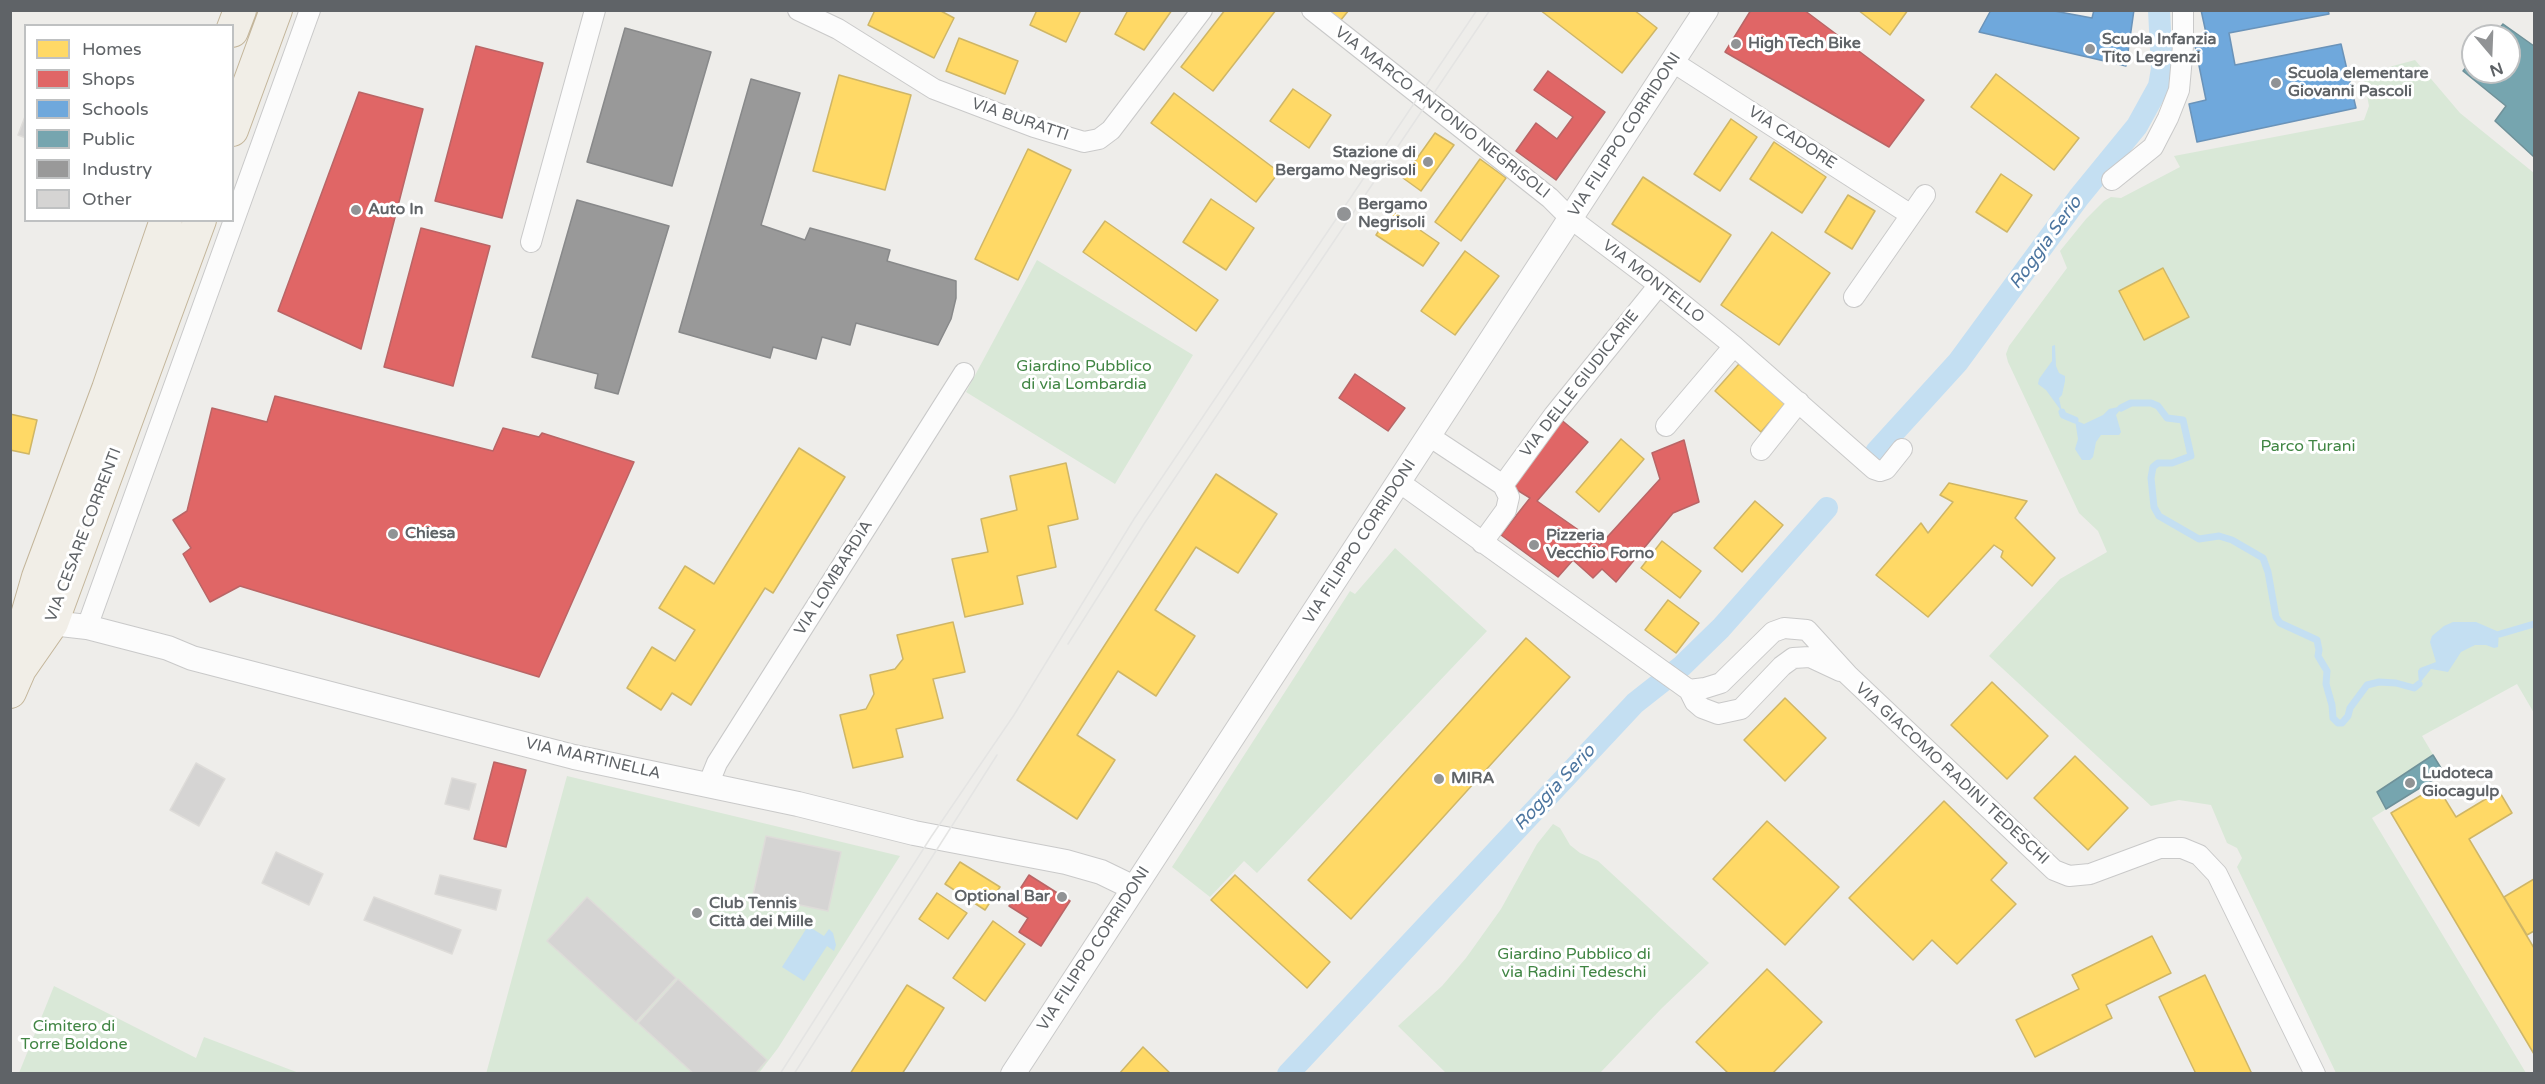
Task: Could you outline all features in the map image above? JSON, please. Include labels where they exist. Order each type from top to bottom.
[{"type":"highway","points":[[234,26],[240,10]]},
{"type":"highway","points":[[234,125],[276,10]]},
{"type":"highway","name":"VIA CESARE CORRENTI","points":[[15,681],[38,578],[108,389],[165,222]]},
{"type":"highway","name":"VIA CESARE CORRENTI","points":[[30,616],[199,222]]},
{"type":"street","name":"VIA CESARE CORRENTI","points":[[234,220],[310,10]]},
{"type":"street","points":[[531,242],[595,10]]},
{"type":"street","name":"VIA BURATTI","points":[[798,10],[838,29],[934,89],[1034,127],[1084,142],[1099,139],[1111,130],[1202,10]]},
{"type":"street","name":"VIA MARCO ANTONIO NEGRISOLI","points":[[1312,10],[1550,198],[1570,218]]},
{"type":"street","name":"VIA FILIPPO CORRIDONI","points":[[1013,1074],[1706,10]]},
{"type":"street","points":[[2112,180],[2153,147],[2169,118],[2179,90],[2183,10]]},
{"type":"street","name":"VIA CADORE","points":[[1673,62],[1911,215]]},
{"type":"street","points":[[1854,297],[1925,195]]},
{"type":"street","name":"VIA MONTELLO","points":[[1570,218],[1659,285],[1734,346],[1874,469],[1880,471],[1886,469],[1902,449]]},
{"type":"street","name":"VIA CESARE CORRENTI","points":[[87,627],[233,222]]},
{"type":"street","name":"VIA DELLE GIUDICARIE","points":[[1503,485],[1554,415],[1659,285]]},
{"type":"street","points":[[1666,426],[1734,346]]},
{"type":"street","name":"VIA LOMBARDIA","points":[[708,785],[717,763],[964,373]]},
{"type":"street","points":[[1761,450],[1799,402]]},
{"type":"street","points":[[1429,436],[1503,485],[1509,497],[1506,510],[1482,543]]},
{"type":"street","points":[[1399,482],[1682,684]]},
{"type":"street","name":"VIA MARTINELLA","points":[[30,616],[87,627],[168,648],[192,658],[574,756],[798,804],[921,835],[1066,862],[1101,873],[1134,888]]},
{"type":"street","name":"VIA GIACOMO RADINI TEDESCHI","points":[[1682,684],[1705,688],[1721,683],[1773,632],[1784,628],[1808,630],[1848,675],[2054,870],[2069,876],[2090,874],[2160,848],[2181,848],[2199,855],[2217,874],[2315,1074]]},
{"type":"street","name":"VIA GIACOMO RADINI TEDESCHI","points":[[1682,684],[1702,708],[1718,714],[1741,709],[1782,666],[1793,658],[1810,657],[1848,675]]},
{"type":"green space","name":"Parco Turani","points":[[2415,60],[2460,113],[2534,173],[2534,713],[2517,684],[2422,736],[2444,773],[2372,818],[2526,1073],[2336,1073],[2237,867],[2242,858],[2237,848],[2227,843],[2211,805],[2179,800],[2151,806],[1989,656],[2060,579],[2107,552],[2098,531],[2079,513],[2006,354],[2009,346],[2067,268],[2060,251],[2104,201],[2111,197],[2121,198],[2180,167],[2174,156],[2364,120],[2369,106],[2363,74]]},
{"type":"green space","name":"Giardino Pubblico di via Lombardia","points":[[1037,260],[1193,355],[1115,484],[966,392]]},
{"type":"green space","points":[[1395,548],[1487,631],[1257,873],[1244,861],[1210,897],[1172,867],[1350,591],[1355,594]]},
{"type":"green space","name":"Club Tennis Città dei Mille","points":[[567,776],[900,856],[778,1048],[759,1073],[486,1074]]},
{"type":"green space","name":"Giardino Pubblico di via Radini Tedeschi","points":[[1553,824],[1560,828],[1570,845],[1580,853],[1598,861],[1709,963],[1600,1073],[1446,1073],[1398,1026],[1442,986],[1466,958],[1501,909],[1537,844]]},
{"type":"green space","name":"Cimitero di Torre Boldone","points":[[54,986],[196,1058],[204,1037],[299,1073],[19,1073]]},
{"type":"water","points":[[2055,345],[2056,366],[2059,373],[2065,376],[2062,395],[2059,398],[2062,412],[2046,390],[2038,384],[2052,361],[2052,346]]},
{"type":"water","points":[[2118,407],[2120,410],[2116,415],[2121,432],[2119,435],[2101,435],[2096,442],[2093,457],[2090,460],[2082,460],[2075,449],[2078,439],[2075,420],[2084,424],[2103,415],[2109,409]]},
{"type":"water","points":[[2453,622],[2476,622],[2499,632],[2498,647],[2475,645],[2461,652],[2448,672],[2431,669],[2419,684],[2418,671],[2420,668],[2436,662],[2430,642],[2432,636]]},
{"type":"water","points":[[808,926],[824,936],[829,929],[833,933],[836,945],[834,951],[827,946],[804,981],[782,967]]},
{"type":"building: Homes","points":[[875,10],[939,10],[954,18],[934,58],[868,25]]},
{"type":"building: Homes","points":[[1037,10],[1081,10],[1066,42],[1030,25]]},
{"type":"building: Homes","points":[[1128,10],[1172,10],[1144,50],[1115,34]]},
{"type":"building: Homes","points":[[1225,10],[1276,10],[1213,91],[1181,67]]},
{"type":"building: Homes","points":[[1318,10],[1349,10],[1336,26]]},
{"type":"building: Homes","points":[[1540,10],[1634,10],[1657,28],[1622,73]]},
{"type":"building: Homes","points":[[1858,10],[1908,10],[1890,35]]},
{"type":"building: Homes","points":[[959,38],[1018,61],[1005,94],[946,71]]},
{"type":"building: Homes","points":[[1996,74],[2079,138],[2054,170],[1971,107]]},
{"type":"building: Homes","points":[[839,75],[911,95],[885,190],[813,171]]},
{"type":"building: Homes","points":[[1293,89],[1331,115],[1309,148],[1270,121]]},
{"type":"building: Homes","points":[[1174,93],[1279,172],[1256,202],[1151,123]]},
{"type":"building: Homes","points":[[1731,119],[1757,137],[1720,191],[1694,174]]},
{"type":"building: Homes","name":"Stazione di Bergamo Negrisoli","points":[[1435,133],[1454,145],[1421,191],[1403,178]]},
{"type":"building: Homes","points":[[1774,142],[1826,177],[1802,213],[1750,179]]},
{"type":"building: Homes","points":[[1028,149],[1071,170],[1018,280],[975,259]]},
{"type":"building: Homes","points":[[1480,159],[1506,178],[1461,241],[1435,222]]},
{"type":"building: Homes","points":[[2001,174],[2032,195],[2007,232],[1976,212]]},
{"type":"building: Homes","points":[[1643,177],[1731,235],[1700,282],[1612,224]]},
{"type":"building: Homes","points":[[1848,195],[1875,211],[1852,249],[1825,232]]},
{"type":"building: Homes","points":[[1211,199],[1254,228],[1226,270],[1183,242]]},
{"type":"building: Homes","points":[[1392,211],[1439,243],[1423,266],[1376,235]]},
{"type":"building: Homes","points":[[1105,221],[1218,300],[1196,331],[1083,252]]},
{"type":"building: Homes","points":[[1772,232],[1830,273],[1779,345],[1721,305]]},
{"type":"building: Homes","points":[[1465,251],[1499,276],[1455,335],[1421,311]]},
{"type":"building: Homes","points":[[2163,268],[2189,317],[2144,340],[2119,291]]},
{"type":"building: Homes","points":[[1739,364],[1785,404],[1761,432],[1715,391]]},
{"type":"building: Homes","points":[[10,414],[37,420],[29,454],[10,450]]},
{"type":"building: Homes","points":[[1621,439],[1644,459],[1599,512],[1576,492]]},
{"type":"building: Homes","points":[[799,448],[845,477],[773,593],[765,588],[691,705],[672,693],[661,710],[627,688],[652,647],[675,661],[695,630],[659,608],[685,566],[714,584]]},
{"type":"building: Homes","points":[[1066,463],[1078,519],[1048,526],[1056,567],[1017,576],[1023,604],[965,617],[952,559],[988,552],[981,519],[1017,510],[1010,476]]},
{"type":"building: Homes","points":[[1216,474],[1277,514],[1238,573],[1196,547],[1155,610],[1195,636],[1156,696],[1118,671],[1077,735],[1115,760],[1077,819],[1017,780]]},
{"type":"building: Homes","points":[[1949,483],[2027,501],[2015,518],[2055,558],[2032,586],[2001,557],[2003,551],[1994,545],[1928,617],[1876,575],[1921,523],[1928,533],[1953,502],[1940,495]]},
{"type":"building: Homes","points":[[1755,501],[1783,525],[1742,572],[1714,548]]},
{"type":"building: Homes","points":[[1662,541],[1701,571],[1680,598],[1641,568]]},
{"type":"building: Homes","points":[[1668,600],[1699,623],[1676,653],[1645,630]]},
{"type":"building: Homes","points":[[953,622],[965,672],[933,679],[943,718],[896,729],[903,757],[853,768],[840,715],[866,709],[874,694],[870,675],[895,669],[903,659],[897,635]]},
{"type":"building: Homes","name":"MIRA","points":[[1526,638],[1570,677],[1351,919],[1308,880]]},
{"type":"building: Homes","points":[[1992,682],[2048,736],[2007,779],[1951,725]]},
{"type":"building: Homes","points":[[1785,698],[1826,738],[1785,781],[1744,740]]},
{"type":"building: Homes","points":[[2075,756],[2128,808],[2088,850],[2034,798]]},
{"type":"building: Homes","points":[[2437,786],[2456,817],[2499,791],[2512,813],[2469,839],[2534,948],[2534,1054],[2391,813]]},
{"type":"building: Homes","points":[[1944,801],[2007,863],[1991,880],[2016,904],[1957,964],[1932,940],[1913,960],[1849,898]]},
{"type":"building: Homes","points":[[1767,821],[1839,887],[1785,945],[1713,879]]},
{"type":"building: Homes","points":[[960,862],[1000,887],[985,910],[945,884]]},
{"type":"building: Homes","points":[[1235,875],[1330,962],[1307,988],[1211,900]]},
{"type":"building: Homes","points":[[2534,879],[2534,931],[2527,935],[2504,897]]},
{"type":"building: Homes","points":[[937,893],[967,913],[948,939],[919,919]]},
{"type":"building: Homes","points":[[993,921],[1025,944],[985,1001],[953,978]]},
{"type":"building: Homes","points":[[2152,936],[2171,973],[2106,1005],[2112,1018],[2035,1057],[2016,1020],[2079,989],[2072,975]]},
{"type":"building: Homes","points":[[1767,969],[1822,1022],[1772,1074],[1729,1074],[1696,1042]]},
{"type":"building: Homes","points":[[2205,975],[2252,1074],[2196,1074],[2159,997]]},
{"type":"building: Homes","points":[[907,985],[944,1008],[902,1074],[850,1074]]},
{"type":"building: Homes","points":[[1143,1047],[1171,1074],[1119,1074]]},
{"type":"building: Shops","points":[[1751,10],[1804,10],[1924,100],[1889,147],[1725,52]]},
{"type":"building: Shops","points":[[476,46],[543,63],[502,218],[435,201]]},
{"type":"building: Shops","points":[[1548,71],[1605,112],[1556,180],[1516,151],[1536,123],[1557,139],[1573,117],[1534,90]]},
{"type":"building: Shops","name":"Auto In","points":[[359,92],[423,109],[361,349],[278,311]]},
{"type":"building: Shops","points":[[421,228],[490,246],[453,386],[384,367]]},
{"type":"building: Shops","points":[[1355,374],[1405,408],[1388,431],[1339,398]]},
{"type":"building: Shops","name":"Chiesa","points":[[275,396],[493,451],[503,428],[539,437],[542,433],[634,462],[539,677],[240,586],[210,602],[183,554],[191,548],[173,520],[187,511],[212,408],[267,422]]},
{"type":"building: Shops","points":[[1559,418],[1588,442],[1537,501],[1600,545],[1660,479],[1652,453],[1684,440],[1699,502],[1673,513],[1616,582],[1602,569],[1593,578],[1573,560],[1558,577],[1501,535],[1530,498],[1509,485]]},
{"type":"building: Shops","points":[[494,762],[526,770],[506,847],[474,839]]},
{"type":"building: Shops","points":[[1029,875],[1070,901],[1041,946],[1019,932],[1028,918],[1009,906]]},
{"type":"building: Schools","name":"Scuola Infanzia Tito Legrenzi","points":[[1991,10],[2049,10],[2092,18],[2094,10],[2134,10],[2126,66],[1979,32]]},
{"type":"building: Schools","name":"Scuola elementare Giovanni Pascoli","points":[[2201,10],[2328,10],[2329,14],[2229,33],[2235,65],[2341,44],[2356,108],[2197,142],[2189,104],[2206,100],[2193,36],[2206,33]]},
{"type":"building: Public","points":[[2521,37],[2534,46],[2534,157],[2495,121],[2506,106],[2479,84],[2521,84]]},
{"type":"building: Public","name":"Ludoteca Giocagulp","points":[[2433,755],[2444,773],[2386,809],[2377,792]]},
{"type":"building: Industry","points":[[625,28],[711,52],[672,186],[587,162]]},
{"type":"building: Industry","points":[[751,79],[800,93],[761,225],[805,240],[810,228],[890,250],[887,261],[956,281],[956,298],[951,319],[938,345],[856,323],[850,345],[822,337],[816,359],[773,347],[770,358],[679,332]]},
{"type":"building: Industry","points":[[577,200],[669,226],[618,394],[595,388],[598,374],[532,357]]},
{"type":"building: Other","points":[[24,119],[24,137],[18,135]]},
{"type":"building: Other","points":[[196,763],[225,779],[199,826],[170,810]]},
{"type":"building: Other","points":[[452,778],[476,784],[469,810],[445,804]]},
{"type":"building: Other","points":[[766,836],[841,852],[828,911],[753,895]]},
{"type":"building: Other","points":[[276,852],[323,874],[309,905],[262,883]]},
{"type":"building: Other","points":[[440,875],[501,890],[496,910],[435,894]]},
{"type":"building: Other","points":[[374,897],[461,930],[452,954],[364,920]]},
{"type":"building: Other","points":[[587,897],[676,978],[636,1022],[547,941]]},
{"type":"building: Other","points":[[678,979],[767,1060],[755,1074],[694,1074],[638,1023]]},
{"type":"waterway","name":"Roggia Serio","points":[[1876,452],[1958,362],[2079,197],[2137,126],[2159,86],[2162,69],[2159,10]]},
{"type":"waterway","points":[[2121,408],[2131,403],[2151,403],[2158,406],[2167,418],[2183,420],[2191,456],[2172,463],[2158,463],[2153,467],[2151,478],[2154,507],[2159,516],[2199,539],[2219,536],[2232,540],[2263,558],[2268,572],[2276,617],[2280,623],[2317,640],[2318,656],[2327,671],[2326,684],[2333,718],[2338,723],[2342,723],[2348,716],[2350,708],[2367,685],[2379,682],[2396,683],[2414,688],[2419,684]]},
{"type":"waterway","points":[[2062,412],[2063,415],[2075,420]]},
{"type":"waterway","name":"Roggia Serio","points":[[1288,1074],[1635,703],[1682,666],[1721,628],[1827,508]]},
{"type":"waterway","points":[[2500,634],[2534,624]]},
{"type":"tram line","points":[[780,1074],[931,837],[1014,715],[1134,519],[1477,10]]},
{"type":"tram line","points":[[1068,644],[1144,524],[1490,10]]},
{"type":"tram line","points":[[794,1074],[997,755]]},
{"type":"place","name":"High Tech Bike","points":[[1736,44]]},
{"type":"place","name":"Scuola Infanzia Tito Legrenzi","points":[[2090,49]]},
{"type":"place","name":"Scuola elementare Giovanni Pascoli","points":[[2276,83]]},
{"type":"place","name":"Stazione di Bergamo Negrisoli","points":[[1428,162]]},
{"type":"place","name":"Auto In","points":[[356,210]]},
{"type":"place","name":"Bergamo Negrisoli","points":[[1344,214]]},
{"type":"place","name":"Chiesa","points":[[393,534]]},
{"type":"place","name":"Pizzeria Vecchio Forno","points":[[1534,545]]},
{"type":"place","name":"MIRA","points":[[1439,779]]},
{"type":"place","name":"Ludoteca Giocagulp","points":[[2410,783]]},
{"type":"place","name":"Optional Bar","points":[[1062,897]]},
{"type":"place","name":"Club Tennis Città dei Mille","points":[[697,913]]}]
